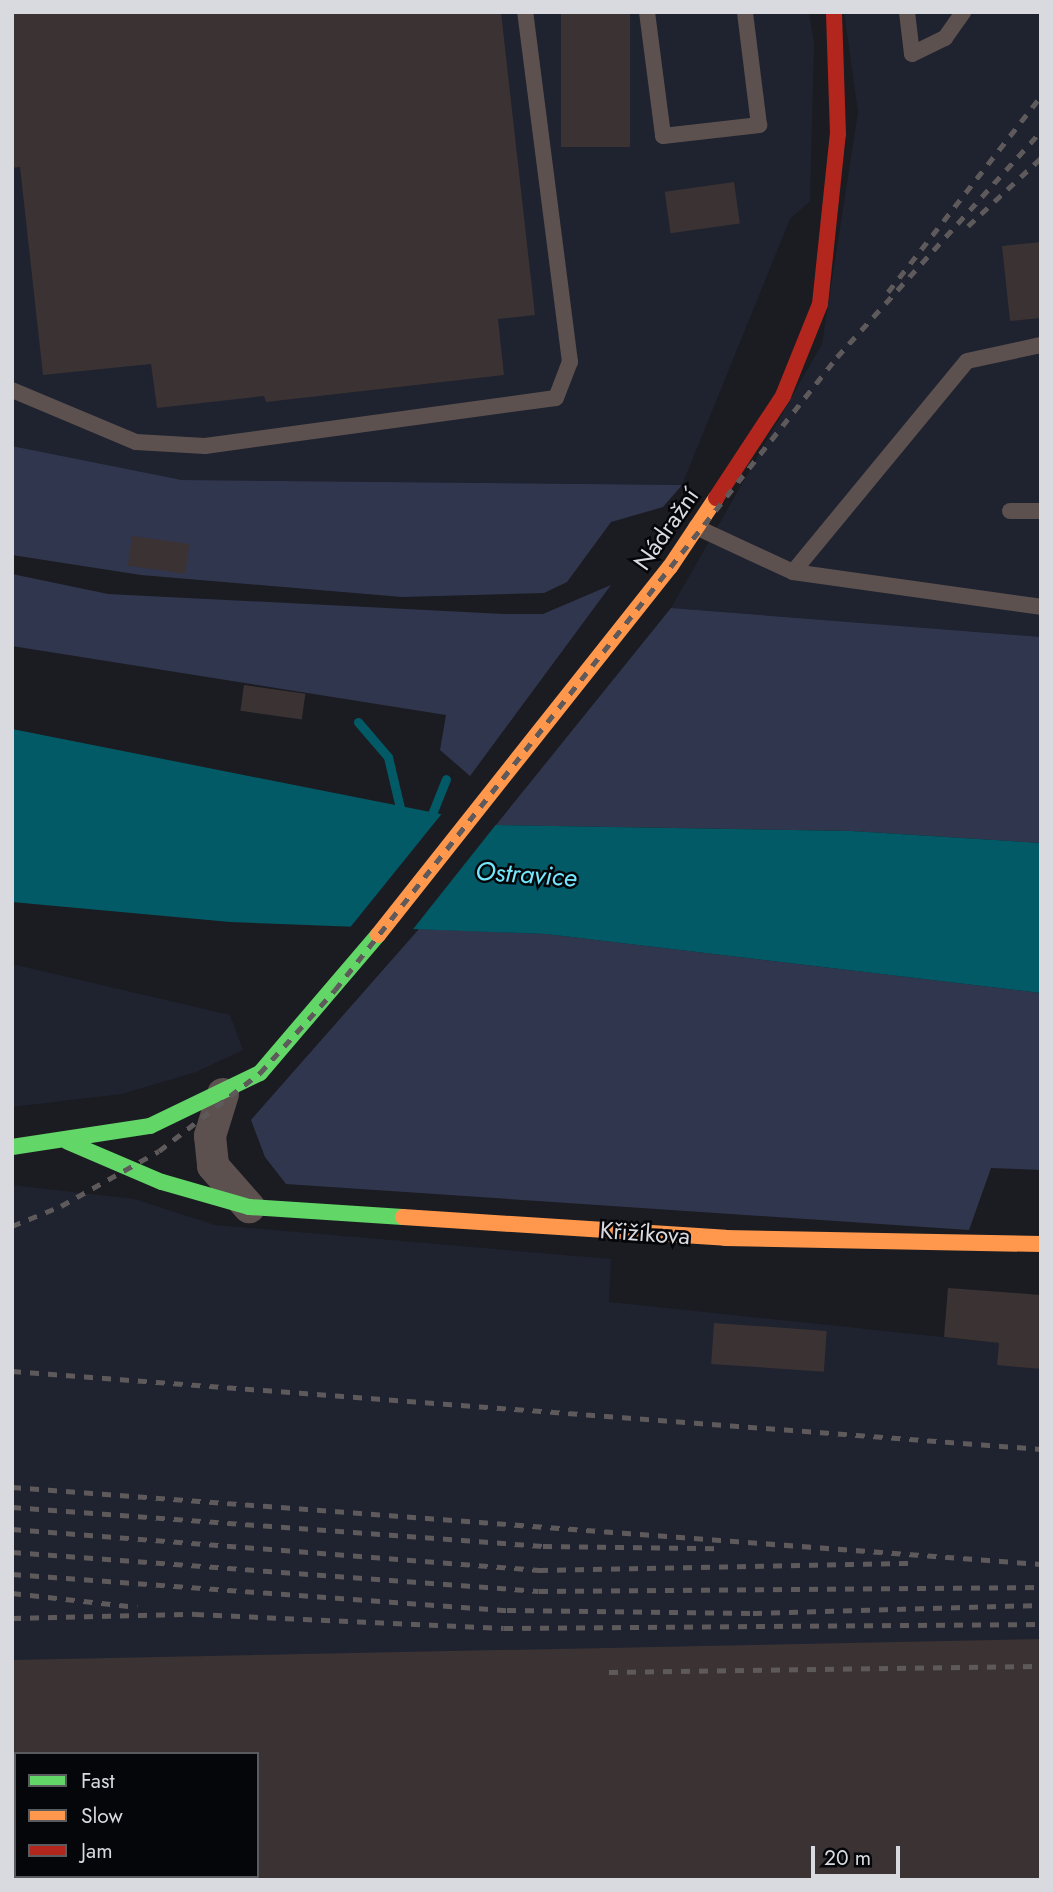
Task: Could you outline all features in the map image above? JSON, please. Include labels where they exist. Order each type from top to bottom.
[{"type":"street","name":"Nádražní","points":[[335,990],[670,567],[695,526],[754,447],[783,396],[820,304],[838,134],[834,12]]},
{"type":"street","name":"Křižíkova","points":[[12,1147],[68,1142],[150,1126],[223,1094],[260,1073],[335,990]]},
{"type":"street","points":[[223,1094],[210,1136],[213,1166],[249,1207]]},
{"type":"street","name":"Křižíkova","points":[[68,1142],[162,1182],[249,1207],[725,1238],[1041,1244]]},
{"type":"lane","points":[[12,390],[135,442],[205,446],[556,398],[570,362],[525,12]]},
{"type":"lane","points":[[647,12],[663,136],[759,125],[745,12]]},
{"type":"lane","points":[[907,12],[912,54],[945,38],[957,16]]},
{"type":"lane","points":[[793,572],[967,361],[1041,345]]},
{"type":"lane","points":[[1010,511],[1041,511]]},
{"type":"lane","points":[[695,526],[793,572],[1041,607]]},
{"type":"shaded area","points":[[12,12],[809,12],[814,43],[810,201],[790,219],[682,485],[182,480],[12,446]]},
{"type":"shaded area","points":[[844,12],[1041,12],[1041,637],[671,608],[822,344],[858,112]]},
{"type":"shaded area","points":[[12,446],[182,480],[682,485],[663,507],[611,522],[567,582],[544,593],[402,597],[141,575],[12,555]]},
{"type":"shaded area","points":[[12,574],[108,594],[504,614],[543,614],[611,585],[470,776],[440,750],[446,715],[12,646]]},
{"type":"shaded area","points":[[671,608],[1041,637],[1041,843],[852,831],[496,825]]},
{"type":"shaded area","points":[[419,929],[546,934],[1041,993],[1041,1170],[991,1168],[969,1230],[286,1184],[265,1157],[251,1120]]},
{"type":"shaded area","points":[[12,964],[230,1015],[243,1050],[196,1072],[122,1094],[12,1107]]},
{"type":"shaded area","points":[[12,1185],[134,1199],[215,1225],[611,1259],[609,1302],[999,1343],[1041,1369],[1041,1880],[12,1880]]},
{"type":"water","name":"Ostravice","points":[[12,729],[496,825],[852,831],[1041,843],[1041,993],[546,934],[230,922],[12,902]]},
{"type":"pier","points":[[444,811],[498,822],[410,933],[348,930]]},
{"type":"building","points":[[12,12],[501,12],[535,315],[498,319],[504,375],[266,402],[264,396],[157,408],[151,364],[43,375],[20,167],[12,168]]},
{"type":"building","points":[[561,12],[630,12],[630,147],[561,147]]},
{"type":"building","points":[[734,182],[740,224],[671,233],[665,192]]},
{"type":"building","points":[[1041,242],[1041,318],[1010,321],[1002,246]]},
{"type":"building","points":[[132,536],[189,544],[185,574],[128,566]]},
{"type":"building","points":[[244,685],[305,694],[302,719],[240,711]]},
{"type":"building","points":[[948,1288],[1041,1295],[1041,1369],[997,1365],[999,1343],[944,1337]]},
{"type":"building","points":[[714,1323],[827,1331],[824,1372],[711,1364]]},
{"type":"building","points":[[1041,1639],[1041,1880],[257,1880],[259,1752],[12,1754],[12,1660]]},
{"type":"waterway","points":[[358,722],[388,757],[401,812]]},
{"type":"waterway","points":[[430,819],[446,779]]},
{"type":"railway","points":[[888,292],[1041,96]]},
{"type":"railway","points":[[12,1226],[61,1206],[159,1151],[260,1073],[335,990],[837,357],[1041,131]]},
{"type":"railway","points":[[968,226],[1041,158]]},
{"type":"railway","points":[[12,1371],[1041,1449]]},
{"type":"railway","points":[[12,1487],[1041,1564]]},
{"type":"railway","points":[[12,1507],[543,1546],[718,1548]]},
{"type":"railway","points":[[12,1529],[539,1570],[917,1563]]},
{"type":"railway","points":[[12,1552],[539,1591],[1041,1587]]},
{"type":"railway","points":[[12,1574],[507,1610],[753,1613],[1041,1605]]},
{"type":"railway","points":[[12,1593],[137,1607]]},
{"type":"railway","points":[[12,1618],[195,1614],[504,1628],[1041,1624]]},
{"type":"railway","points":[[609,1672],[1041,1666]]},
{"type":"traffic: fast","points":[[12,1147],[150,1126],[260,1073],[378,935]]},
{"type":"traffic: fast","points":[[68,1142],[162,1182],[249,1207],[403,1217]]},
{"type":"traffic: slow","points":[[378,935],[670,567],[716,498]]},
{"type":"traffic: slow","points":[[403,1217],[725,1238],[1041,1244]]},
{"type":"traffic: jam","points":[[716,498],[783,396],[820,304],[838,134],[834,12]]}]
